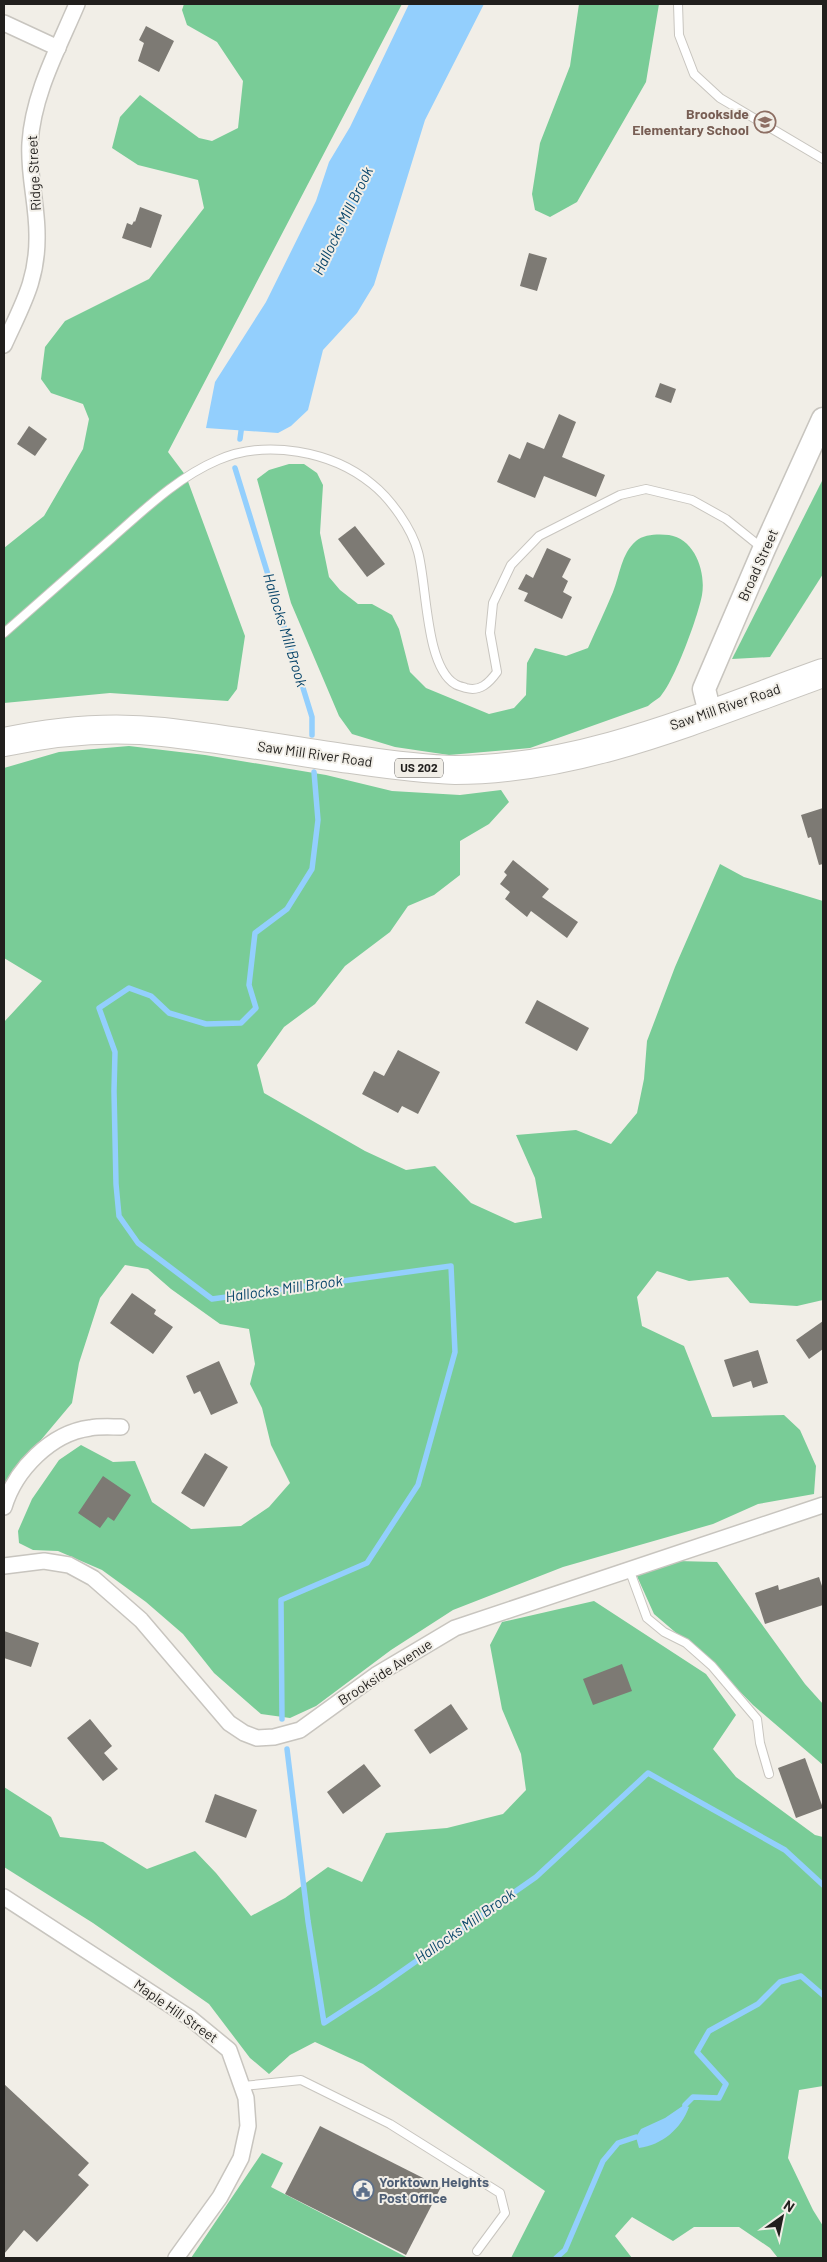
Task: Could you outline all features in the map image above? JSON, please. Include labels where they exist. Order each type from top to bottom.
[{"type":"highway","name":"Saw Mill River Road","points":[[4,742],[57,732],[109,730],[161,732],[412,768],[456,770],[529,764],[634,739],[823,672]]},
{"type":"street","name":"Ridge Street","points":[[4,345],[31,288],[36,259],[38,234],[30,144],[35,106],[77,4]]},
{"type":"street","points":[[4,24],[58,48]]},
{"type":"street","name":"Broad Street","points":[[710,713],[704,689],[764,549],[823,419]]},
{"type":"street","points":[[4,1507],[8,1495],[36,1455],[65,1435],[90,1428],[121,1427]]},
{"type":"street","name":"Brookside Avenue","points":[[4,1566],[44,1561],[69,1566],[93,1578],[141,1620],[229,1723],[244,1733],[257,1738],[274,1737],[300,1730],[376,1675],[455,1628],[823,1505]]},
{"type":"street","name":"Maple Hill Street","points":[[4,1897],[213,2034],[229,2050],[243,2086],[248,2126],[241,2158],[220,2197],[176,2258]]},
{"type":"lane","points":[[678,4],[679,35],[694,74],[720,98],[823,159]]},
{"type":"lane","points":[[4,633],[186,476],[224,458],[250,452],[297,452],[339,463],[373,484],[399,513],[418,551],[432,637],[441,668],[455,684],[473,690],[489,684],[497,672],[490,633],[493,603],[511,565],[539,536],[620,495],[646,489],[692,500],[726,519],[764,549]]},
{"type":"lane","points":[[629,1569],[647,1618],[664,1632],[686,1643],[712,1666],[757,1719],[760,1743],[769,1774]]},
{"type":"lane","points":[[243,2086],[302,2080],[390,2124],[500,2193],[505,2213],[477,2251]]},
{"type":"green space","points":[[184,4],[402,4],[168,452],[186,476],[245,636],[237,689],[228,701],[110,693],[4,703],[4,548],[44,516],[83,449],[89,419],[83,404],[51,393],[41,379],[45,347],[65,321],[149,279],[204,208],[198,180],[138,165],[112,148],[120,117],[140,95],[199,138],[212,141],[238,128],[243,81],[217,42],[187,25],[182,10]]},
{"type":"green space","points":[[579,4],[659,4],[646,82],[577,202],[550,217],[535,210],[532,194],[540,143],[570,66]]},
{"type":"green space","points":[[289,464],[304,464],[317,473],[323,485],[320,533],[329,577],[340,590],[358,604],[372,604],[392,615],[399,629],[410,672],[426,688],[489,714],[514,708],[526,695],[527,663],[535,648],[566,656],[588,648],[613,592],[624,558],[636,541],[643,537],[656,535],[669,535],[678,538],[686,543],[697,558],[703,586],[700,605],[691,633],[666,689],[660,697],[648,706],[530,748],[449,755],[395,747],[352,734],[339,716],[291,603],[257,479],[269,470]]},
{"type":"green space","points":[[823,479],[823,574],[770,657],[732,659]]},
{"type":"green space","points":[[129,746],[205,755],[326,775],[392,791],[460,795],[501,790],[509,802],[489,824],[460,841],[460,875],[434,895],[408,906],[390,932],[345,966],[315,1004],[284,1027],[257,1065],[264,1093],[365,1151],[406,1170],[435,1166],[471,1203],[515,1223],[542,1218],[535,1178],[516,1135],[576,1130],[611,1144],[637,1113],[644,1079],[647,1041],[675,967],[720,864],[744,877],[823,901],[823,1300],[797,1306],[750,1303],[728,1277],[689,1281],[657,1271],[637,1297],[642,1326],[684,1346],[712,1417],[784,1415],[800,1430],[816,1466],[814,1494],[758,1504],[713,1524],[563,1567],[453,1610],[391,1650],[316,1706],[290,1718],[261,1714],[214,1673],[183,1634],[146,1602],[102,1570],[58,1551],[33,1550],[19,1543],[18,1531],[32,1499],[59,1460],[81,1445],[113,1462],[135,1461],[152,1502],[191,1529],[241,1526],[269,1507],[290,1483],[271,1445],[262,1408],[250,1384],[255,1364],[249,1329],[220,1324],[171,1289],[148,1269],[125,1265],[100,1298],[79,1363],[72,1403],[4,1484],[4,1022],[42,981],[4,958],[4,768],[59,752]]},
{"type":"green space","points":[[677,1561],[717,1562],[805,1684],[823,1704],[823,1765],[753,1705],[716,1667],[654,1614],[636,1574]]},
{"type":"green space","points":[[594,1601],[706,1674],[736,1715],[713,1749],[736,1777],[815,1835],[823,1837],[823,2086],[799,2090],[788,2158],[813,2210],[823,2226],[823,2258],[778,2258],[770,2248],[739,2227],[694,2227],[673,2241],[632,2217],[615,2236],[632,2258],[511,2258],[545,2191],[363,2064],[315,2042],[290,2055],[269,2074],[250,2058],[209,2004],[93,1923],[4,1867],[4,1787],[51,1817],[60,1837],[103,1842],[147,1869],[195,1851],[216,1873],[251,1916],[285,1898],[328,1867],[362,1882],[386,1833],[447,1828],[503,1814],[526,1790],[521,1754],[502,1709],[490,1645],[502,1622]]},
{"type":"green space","points":[[262,2153],[283,2163],[271,2187],[408,2258],[191,2258]]},
{"type":"water","points":[[409,4],[484,4],[425,120],[374,285],[357,313],[323,350],[308,410],[291,426],[278,433],[206,428],[215,382],[266,302],[316,201],[329,162],[350,127]]},
{"type":"water","points":[[684,2105],[689,2107],[681,2122],[670,2135],[663,2140],[639,2148],[636,2137],[641,2129],[665,2118]]},
{"type":"building","points":[[146,26],[174,41],[159,72],[138,61],[144,43],[139,40]]},
{"type":"building","points":[[140,207],[162,215],[151,248],[122,238],[127,223],[132,225],[135,222]]},
{"type":"building","points":[[529,253],[547,258],[537,291],[520,286]]},
{"type":"building","points":[[660,383],[676,389],[671,403],[655,397]]},
{"type":"building","points":[[559,414],[576,422],[562,457],[605,475],[596,497],[544,476],[535,498],[497,482],[509,454],[520,459],[527,442],[544,449]]},
{"type":"building","points":[[29,426],[47,439],[35,456],[17,444]]},
{"type":"building","points":[[355,526],[385,564],[367,577],[338,539]]},
{"type":"building","points":[[547,548],[571,559],[562,577],[568,581],[563,592],[572,597],[562,619],[524,601],[528,593],[518,589],[526,574],[533,578]]},
{"type":"building","points":[[823,808],[823,864],[819,865],[811,837],[808,838],[801,815]]},
{"type":"building","points":[[513,860],[549,889],[542,897],[578,922],[567,938],[531,911],[527,917],[505,899],[510,892],[500,884],[507,875],[504,872]]},
{"type":"building","points":[[537,1000],[589,1028],[577,1051],[525,1023]]},
{"type":"building","points":[[398,1050],[440,1072],[418,1114],[402,1106],[398,1113],[362,1094],[374,1071],[384,1076]]},
{"type":"building","points":[[132,1293],[156,1310],[154,1314],[173,1327],[153,1354],[110,1323]]},
{"type":"building","points":[[823,1321],[823,1349],[809,1359],[796,1340]]},
{"type":"building","points":[[758,1350],[768,1383],[753,1388],[751,1381],[733,1387],[724,1360]]},
{"type":"building","points":[[219,1361],[238,1403],[211,1415],[200,1391],[194,1394],[186,1376]]},
{"type":"building","points":[[205,1453],[228,1467],[204,1507],[181,1493]]},
{"type":"building","points":[[103,1476],[131,1495],[114,1521],[108,1517],[100,1528],[78,1513]]},
{"type":"building","points":[[819,1577],[823,1589],[823,1605],[765,1624],[755,1593],[778,1585],[779,1590]]},
{"type":"building","points":[[4,1631],[39,1643],[31,1667],[4,1658]]},
{"type":"building","points":[[622,1664],[632,1691],[593,1705],[583,1679]]},
{"type":"building","points":[[451,1704],[468,1729],[430,1754],[414,1730]]},
{"type":"building","points":[[90,1719],[112,1746],[104,1753],[118,1769],[103,1781],[67,1738]]},
{"type":"building","points":[[805,1758],[823,1808],[796,1818],[778,1768]]},
{"type":"building","points":[[364,1764],[381,1786],[343,1814],[327,1792]]},
{"type":"building","points":[[215,1794],[257,1810],[246,1838],[205,1822]]},
{"type":"building","points":[[4,2084],[89,2163],[78,2175],[89,2185],[37,2242],[24,2230],[4,2254]]},
{"type":"building","name":"Yorktown Heights Post Office","points":[[320,2126],[441,2187],[406,2255],[285,2194]]},
{"type":"waterway","name":"Hallocks Mill Brook","points":[[240,439],[242,424]]},
{"type":"waterway","name":"Hallocks Mill Brook","points":[[235,468],[312,717],[312,735]]},
{"type":"waterway","name":"Hallocks Mill Brook","points":[[282,1719],[281,1600],[367,1563],[418,1485],[455,1352],[451,1266],[212,1299],[138,1243],[119,1216],[116,1184],[115,1052],[99,1008],[129,988],[151,996],[169,1013],[206,1024],[241,1023],[256,1008],[249,985],[255,933],[287,909],[312,869],[318,820],[314,772]]},
{"type":"waterway","name":"Hallocks Mill Brook","points":[[287,1749],[308,1921],[324,2023],[378,1988],[536,1877],[648,1773],[785,1850],[823,1885]]},
{"type":"waterway","points":[[685,2105],[693,2097],[719,2098],[726,2084],[697,2052],[709,2031],[758,2004],[780,1982],[801,1976],[823,1995]]},
{"type":"waterway","points":[[556,2258],[565,2250],[603,2161],[618,2143],[636,2137]]},
{"type":"place","name":"Brookside Elementary School","points":[[765,122]]},
{"type":"place","name":"Yorktown Heights Post Office","points":[[363,2190]]}]
